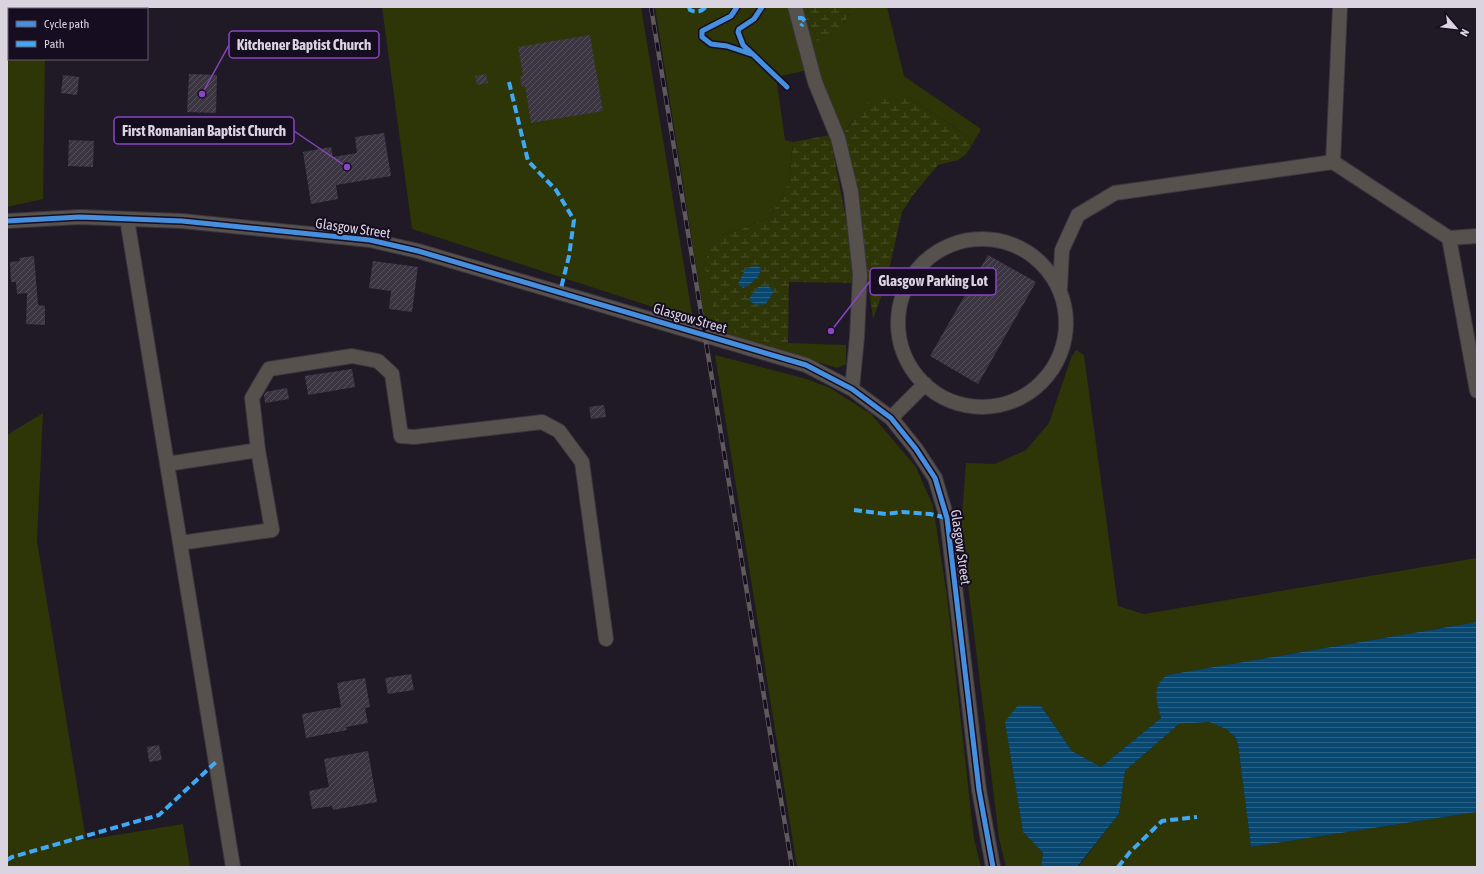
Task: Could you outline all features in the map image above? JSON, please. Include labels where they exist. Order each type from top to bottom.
[{"type":"street","points":[[795,7],[815,82],[838,138],[851,192],[860,275],[857,337],[852,389]]},
{"type":"street","points":[[1333,162],[1340,7]]},
{"type":"street","points":[[1060,291],[1062,250],[1078,215],[1115,193],[1333,162],[1449,238],[1477,236]]},
{"type":"street","name":"Glasgow Street","points":[[7,221],[80,217],[182,221],[370,240],[418,250],[806,365],[852,389],[891,418],[916,449],[935,478],[947,518],[979,790],[993,867]]},
{"type":"street","points":[[127,219],[233,867]]},
{"type":"street","points":[[984,238],[1011,242],[1034,255],[1054,277],[1060,291],[1065,304],[1067,333],[1058,361],[1041,384],[1017,401],[988,408],[959,405],[933,392],[925,384],[912,371],[901,347],[897,321],[902,295],[915,271],[934,253],[958,241],[984,238]]},
{"type":"street","points":[[1449,238],[1477,391]]},
{"type":"street","points":[[180,542],[272,530],[258,450],[252,398],[269,369],[352,356],[378,362],[392,374],[401,436],[414,437],[542,422],[559,431],[582,462],[606,639]]},
{"type":"street","points":[[891,418],[925,384]]},
{"type":"street","points":[[168,464],[258,450]]},
{"type":"green space","points":[[7,7],[46,7],[8,8],[8,60],[45,60],[43,199],[7,207]]},
{"type":"green space","points":[[382,7],[641,7],[693,320],[412,229]]},
{"type":"green space","points":[[655,7],[790,7],[808,70],[776,77],[785,140],[793,142],[789,182],[770,217],[742,229],[721,235],[778,345],[788,343],[846,345],[846,364],[837,368],[706,328]]},
{"type":"green space","points":[[801,7],[803,7],[807,22],[814,31],[817,40],[844,23],[853,10],[857,7],[887,7],[904,76],[981,129],[971,147],[969,138],[944,120],[908,98],[852,121],[843,133],[825,96]]},
{"type":"green space","points":[[803,7],[857,7],[835,31],[817,41],[814,31],[807,22]]},
{"type":"green space","points":[[908,98],[944,120],[969,138],[971,147],[966,154],[958,160],[938,165],[913,195],[902,212],[886,283],[873,319],[854,176],[843,133],[869,102]]},
{"type":"green space","points":[[830,135],[855,267],[855,283],[789,282],[788,343],[778,345],[717,328],[705,267],[709,248],[721,235],[742,229],[770,217],[789,182],[793,142]]},
{"type":"green space","points":[[1076,350],[1084,355],[1118,606],[1144,614],[1477,558],[1477,622],[1167,675],[1158,708],[1161,718],[1101,767],[1072,751],[1041,706],[1005,722],[1023,832],[1043,853],[1041,867],[1006,867],[999,838],[961,527],[966,463],[995,464],[1026,450],[1049,423],[1071,358]]},
{"type":"green space","points":[[715,355],[807,379],[830,388],[871,414],[916,467],[933,506],[947,596],[974,839],[981,867],[797,867]]},
{"type":"green space","points":[[43,413],[37,541],[86,840],[183,824],[190,867],[7,867],[7,435]]},
{"type":"green space","points":[[1209,722],[1223,727],[1230,732],[1238,744],[1251,847],[1477,812],[1477,867],[1078,867],[1119,814],[1125,771],[1179,724]]},
{"type":"water","points":[[757,266],[761,268],[759,275],[755,280],[743,288],[738,284],[746,268]]},
{"type":"water","points":[[768,286],[774,291],[766,304],[756,305],[748,300],[758,287]]},
{"type":"water","points":[[1477,622],[1477,812],[1251,847],[1238,744],[1235,737],[1226,729],[1209,722],[1179,724],[1125,771],[1119,814],[1077,867],[1041,867],[1043,853],[1023,832],[1005,722],[1018,705],[1041,706],[1072,751],[1101,767],[1161,718],[1156,695],[1158,686],[1167,675]]},
{"type":"building","points":[[590,35],[603,111],[531,123],[525,86],[522,87],[520,76],[523,75],[518,47]]},
{"type":"building","points":[[189,74],[217,75],[216,113],[187,112]]},
{"type":"building","points":[[486,74],[488,83],[477,85],[475,76]]},
{"type":"building","points":[[63,75],[79,77],[77,95],[61,93]]},
{"type":"building","points":[[384,133],[391,176],[336,185],[338,199],[311,204],[303,152],[331,147],[333,157],[357,153],[355,137]]},
{"type":"building","points":[[69,140],[94,141],[93,167],[68,166]]},
{"type":"building","points":[[988,255],[1036,282],[978,384],[930,356]]},
{"type":"building","points":[[34,256],[38,305],[45,306],[45,325],[26,324],[27,293],[17,294],[16,282],[11,282],[10,262],[20,261],[19,258]]},
{"type":"building","points":[[373,261],[418,267],[412,312],[389,309],[391,291],[369,288]]},
{"type":"building","points":[[352,369],[355,387],[308,395],[305,376]]},
{"type":"building","points":[[287,388],[289,399],[265,403],[264,395],[266,392]]},
{"type":"building","points":[[604,405],[606,417],[591,419],[589,407]]},
{"type":"building","points":[[411,674],[414,690],[388,694],[385,678]]},
{"type":"building","points":[[365,678],[370,707],[365,708],[368,723],[346,727],[347,730],[306,738],[302,714],[341,707],[337,683]]},
{"type":"building","points":[[159,745],[162,760],[149,762],[147,747]]},
{"type":"building","points":[[368,751],[377,802],[333,810],[332,806],[312,809],[309,791],[329,787],[324,759]]},
{"type":"railway","points":[[651,7],[792,867]]},
{"type":"marked path","points":[[689,7],[690,10],[694,12],[700,11],[706,7]]},
{"type":"marked path","points":[[798,18],[802,18],[805,21],[801,26]]},
{"type":"marked path","points":[[509,82],[528,161],[556,190],[574,220],[569,256],[560,292]]},
{"type":"marked path","points":[[854,510],[886,514],[902,512],[930,514],[947,518]]},
{"type":"marked path","points":[[7,860],[12,857],[159,815],[216,762]]},
{"type":"marked path","points":[[1118,867],[1130,852],[1162,821],[1197,817]]},
{"type":"cycle path","points":[[737,7],[731,16],[702,31],[702,37],[711,44],[727,46],[751,54]]},
{"type":"cycle path","points":[[762,7],[754,19],[739,29],[738,32],[743,45],[787,87]]},
{"type":"cycle path","points":[[7,221],[80,217],[182,221],[370,240],[418,251],[806,365],[852,389],[891,418],[916,449],[935,478],[947,518],[979,790],[993,867]]},
{"type":"place","name":"Kitchener Baptist Church","points":[[202,94]]},
{"type":"place","name":"First Romanian Baptist Church","points":[[347,167]]},
{"type":"place","name":"Glasgow Parking Lot","points":[[831,331]]}]
